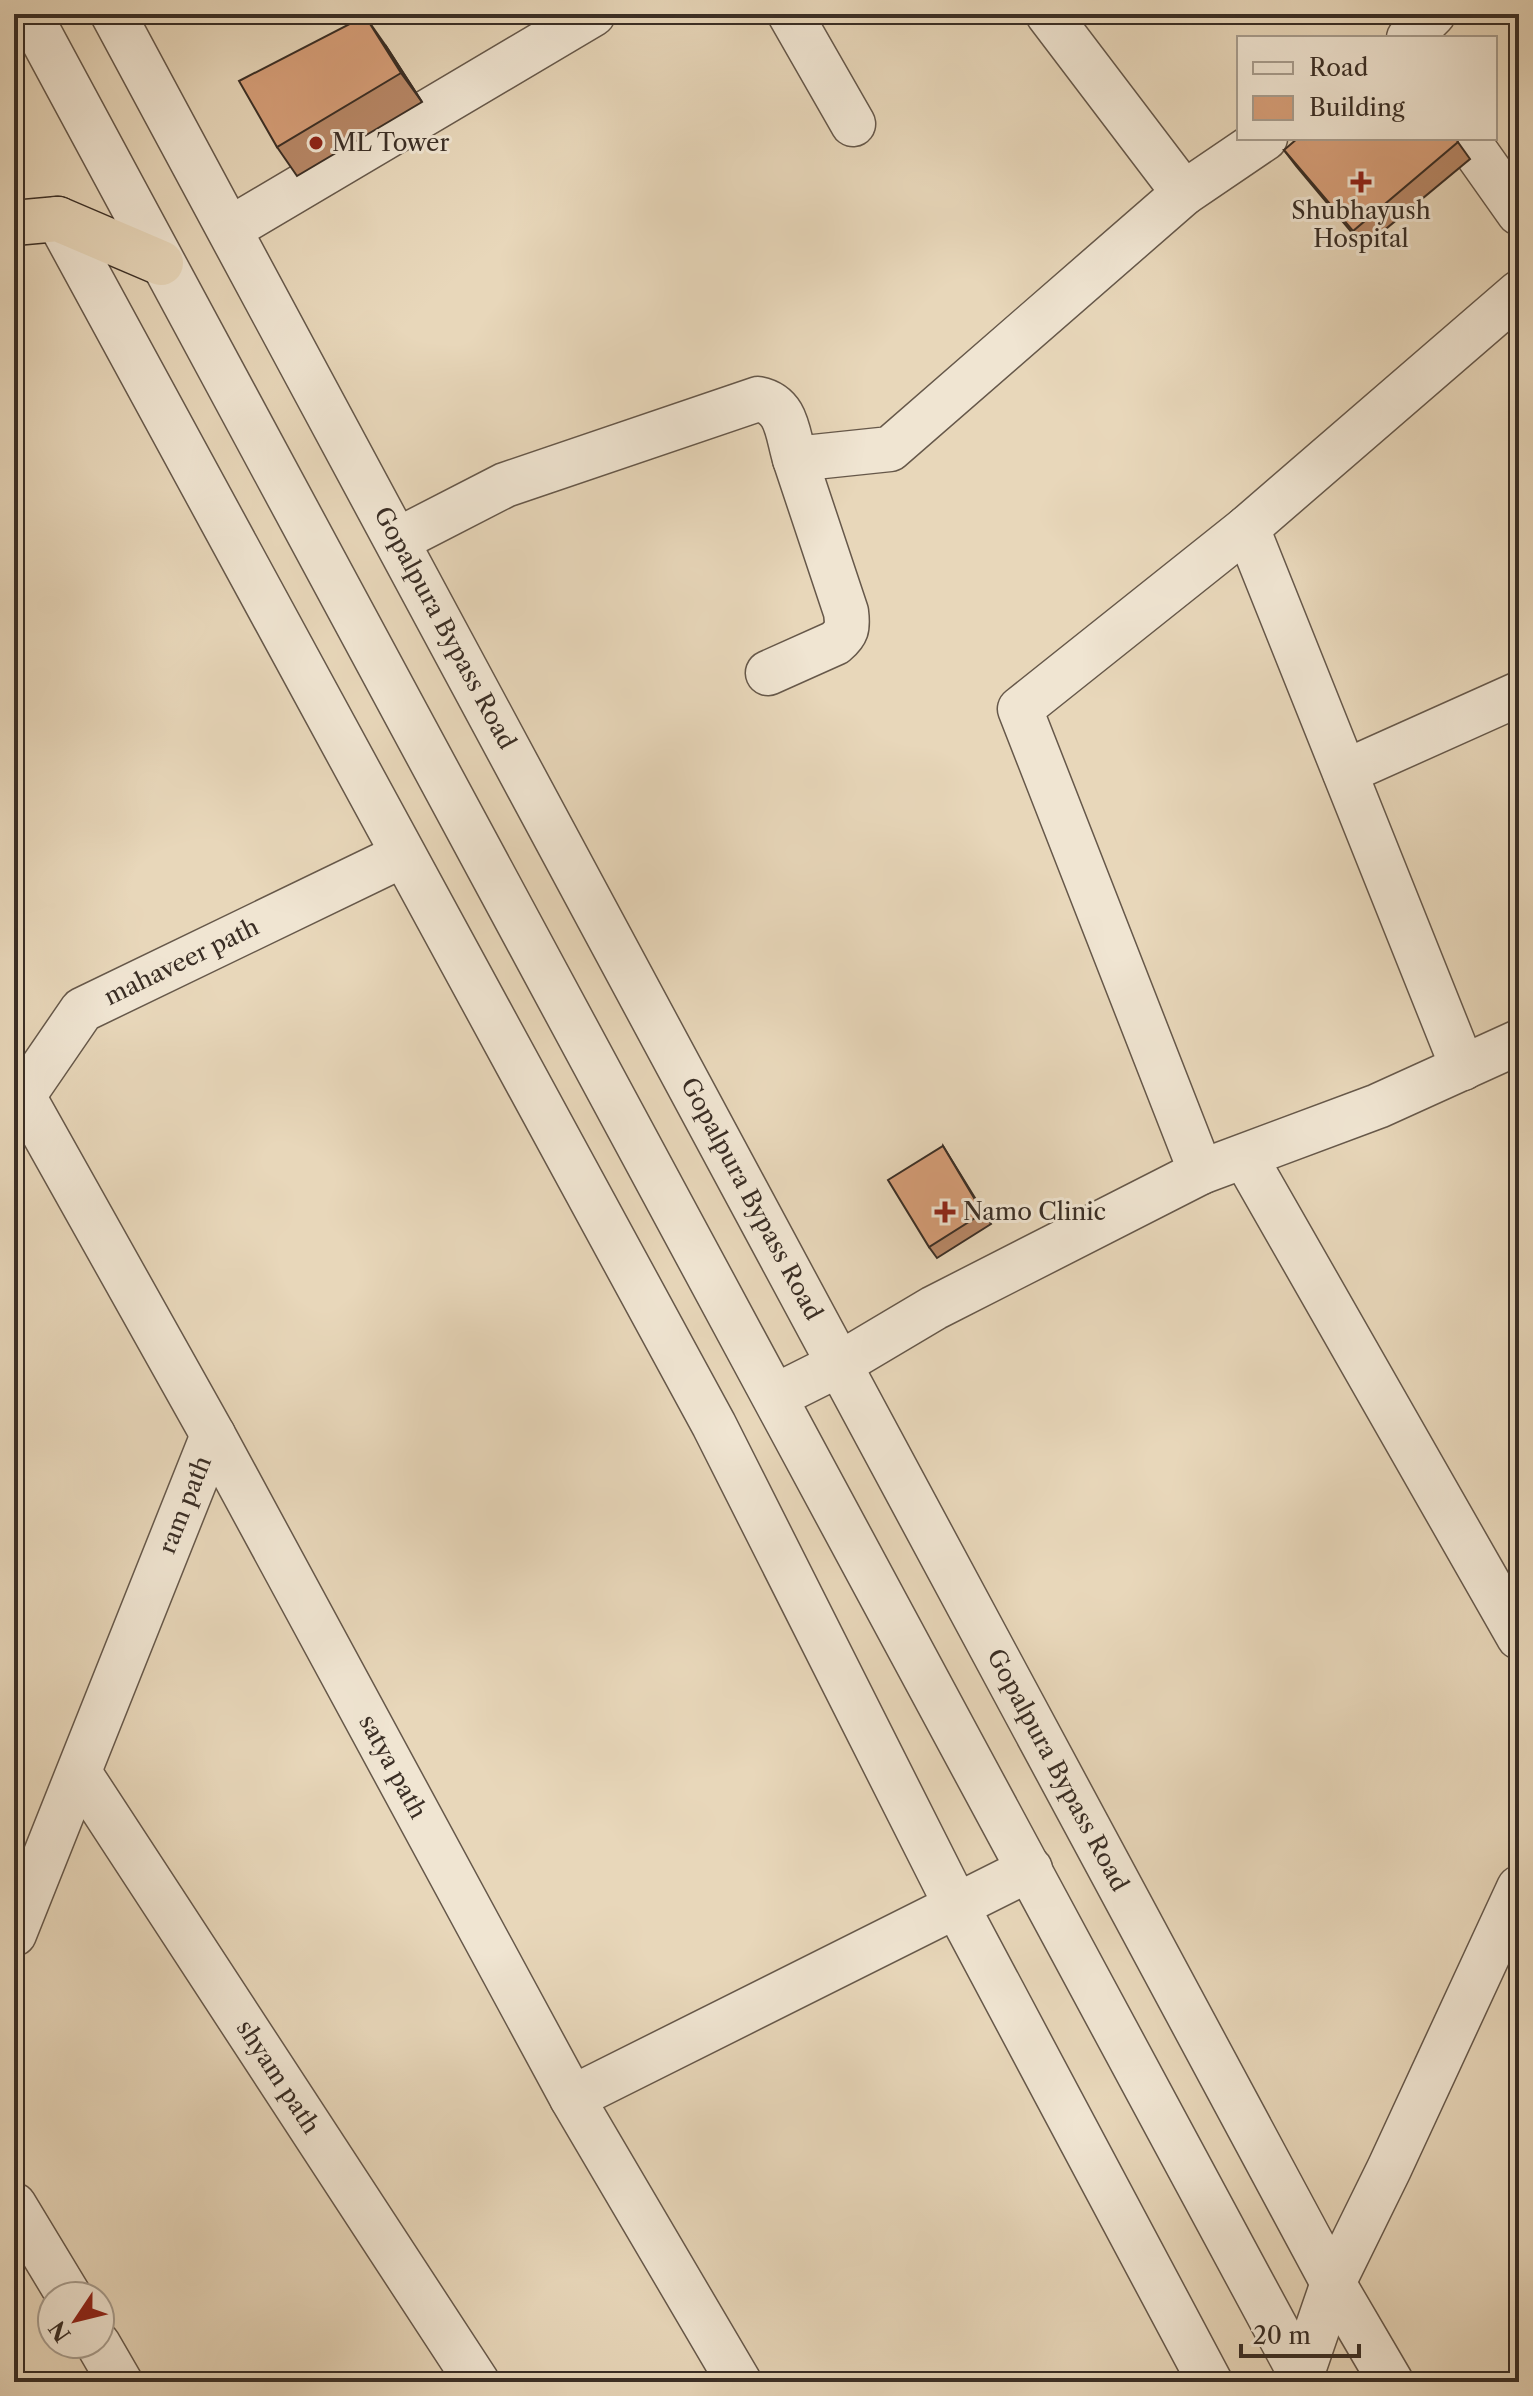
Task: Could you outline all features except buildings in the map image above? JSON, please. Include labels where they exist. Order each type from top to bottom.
[{"type":"highway","points":[[14,223],[58,219],[161,263]]},
{"type":"street","points":[[29,14],[776,1396],[1302,2380]]},
{"type":"street","name":"Gopalpura Bypass Road","points":[[113,14],[1333,2283],[1391,2382]]},
{"type":"street","points":[[230,229],[593,14]]},
{"type":"street","points":[[790,14],[853,124]]},
{"type":"street","points":[[1048,14],[1184,193]]},
{"type":"street","points":[[1411,36],[1433,14]]},
{"type":"street","points":[[795,459],[890,449],[1184,193],[1262,140]]},
{"type":"street","points":[[1467,140],[1519,213]]},
{"type":"street","points":[[58,219],[714,1425],[956,1905],[1210,2382]]},
{"type":"street","points":[[1201,1172],[1020,709],[1247,528],[1519,293]]},
{"type":"street","points":[[398,540],[505,485],[758,399],[771,401],[781,410],[846,612],[848,628],[835,643],[768,673]]},
{"type":"street","points":[[776,1396],[838,1365],[934,1308],[1201,1172],[1378,1106],[1500,1055],[1345,772],[1247,528]]},
{"type":"street","points":[[1345,772],[1519,694]]},
{"type":"street","name":"mahaveer path","points":[[19,1111],[82,1010],[403,855]]},
{"type":"street","name":"ram path","points":[[14,1934],[213,1435],[19,1111]]},
{"type":"street","points":[[1245,1157],[1519,1637]]},
{"type":"street","name":"satya path","points":[[213,1435],[572,2098],[739,2382]]},
{"type":"street","name":"shyam path","points":[[80,1774],[477,2382]]},
{"type":"street","points":[[572,2098],[1030,1869]]},
{"type":"street","points":[[1302,2380],[1333,2283],[1519,1888]]},
{"type":"street","points":[[14,2205],[59,2280]]},
{"type":"street","points":[[107,2360],[120,2382]]},
{"type":"place","name":"ML Tower","points":[[316,143]]},
{"type":"place","name":"Shubhayush Hospital","points":[[1361,182]]},
{"type":"place","name":"Namo Clinic","points":[[945,1212]]}]
